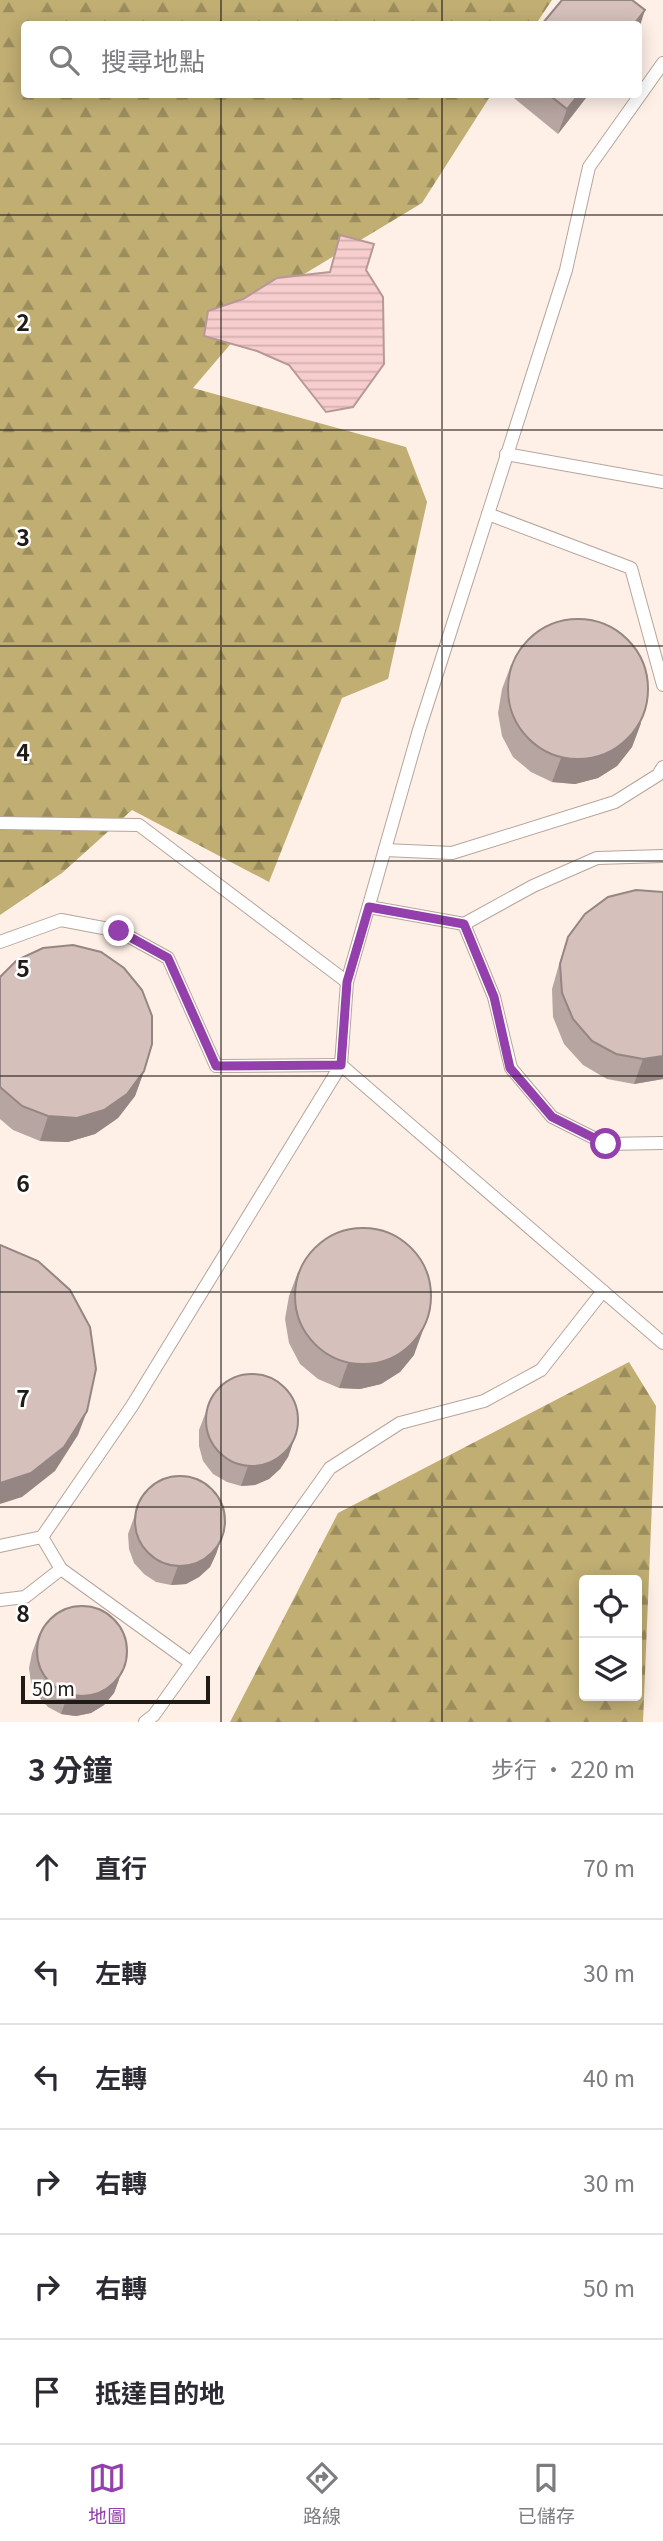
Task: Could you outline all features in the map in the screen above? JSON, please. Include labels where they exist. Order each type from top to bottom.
[{"type":"lane","points":[[642,92],[663,62]]},
{"type":"lane","points":[[0,1546],[41,1537],[132,1406],[341,1065],[347,982],[419,730],[566,270],[589,167],[638,98]]},
{"type":"lane","points":[[506,454],[663,482]]},
{"type":"lane","points":[[488,514],[631,568],[663,685]]},
{"type":"lane","points":[[385,850],[452,853],[615,802],[658,775],[663,767]]},
{"type":"lane","points":[[0,823],[139,825],[347,982]]},
{"type":"lane","points":[[369,907],[464,924],[533,886],[597,858],[663,856]]},
{"type":"lane","points":[[0,942],[61,920],[119,931],[168,958],[216,1066],[341,1065],[663,1343]]},
{"type":"lane","points":[[464,924],[494,997],[510,1068],[552,1117],[606,1144],[663,1143]]},
{"type":"lane","points":[[145,1722],[154,1715],[330,1468],[400,1423],[484,1401],[541,1370],[603,1291]]},
{"type":"lane","points":[[41,1537],[61,1569],[191,1664]]},
{"type":"lane","points":[[0,1600],[25,1597],[61,1569]]},
{"type":"green space","points":[[0,0],[552,0],[538,21],[21,21],[21,98],[489,98],[422,203],[276,291],[193,388],[406,447],[427,502],[388,679],[342,698],[269,882],[132,810],[62,873],[0,915]]},
{"type":"green space","points":[[629,1362],[656,1406],[643,1722],[230,1722],[338,1513]]},
{"type":"shaded area","points":[[340,235],[374,244],[366,270],[383,297],[384,364],[353,407],[326,412],[289,365],[257,351],[204,336],[208,311],[243,299],[277,278],[330,272]]},
{"type":"building","points":[[562,0],[632,0],[645,10],[636,21],[544,21]]},
{"type":"building","points":[[553,98],[576,98],[567,109]]},
{"type":"building","points":[[578,619],[605,624],[628,639],[643,662],[648,689],[643,716],[628,739],[605,754],[578,759],[551,754],[528,739],[513,716],[508,689],[513,662],[528,639],[551,624]]},
{"type":"building","points":[[636,890],[663,892],[663,1056],[643,1059],[616,1054],[592,1041],[573,1019],[562,993],[560,964],[568,937],[585,914],[608,897]]},
{"type":"building","points":[[73,945],[101,952],[124,968],[142,990],[152,1016],[152,1044],[144,1071],[127,1094],[104,1110],[77,1118],[48,1116],[22,1106],[0,1087],[0,977],[17,960],[43,948]]},
{"type":"building","points":[[363,1228],[389,1233],[411,1248],[426,1270],[431,1296],[426,1322],[411,1344],[389,1359],[363,1364],[337,1359],[315,1344],[300,1322],[295,1296],[300,1270],[315,1248],[337,1233]]},
{"type":"building","points":[[0,1245],[38,1261],[70,1290],[90,1327],[96,1369],[87,1411],[64,1447],[31,1473],[0,1483]]},
{"type":"building","points":[[252,1374],[278,1382],[290,1394],[298,1420],[290,1446],[278,1458],[252,1466],[226,1458],[214,1446],[206,1420],[214,1394],[226,1382]]},
{"type":"building","points":[[180,1476],[197,1480],[212,1489],[221,1504],[225,1521],[221,1538],[212,1553],[197,1562],[180,1566],[163,1562],[148,1553],[139,1538],[135,1521],[139,1504],[148,1489],[163,1480]]},
{"type":"building","points":[[82,1606],[99,1609],[114,1619],[124,1634],[127,1651],[124,1668],[114,1683],[99,1693],[82,1696],[65,1693],[50,1683],[40,1668],[37,1651],[40,1634],[50,1619],[65,1609]]},
{"type":"route","points":[[119,931],[168,958],[216,1066],[341,1065],[347,982],[369,907],[464,924],[494,997],[510,1068],[552,1117],[606,1144]]}]
